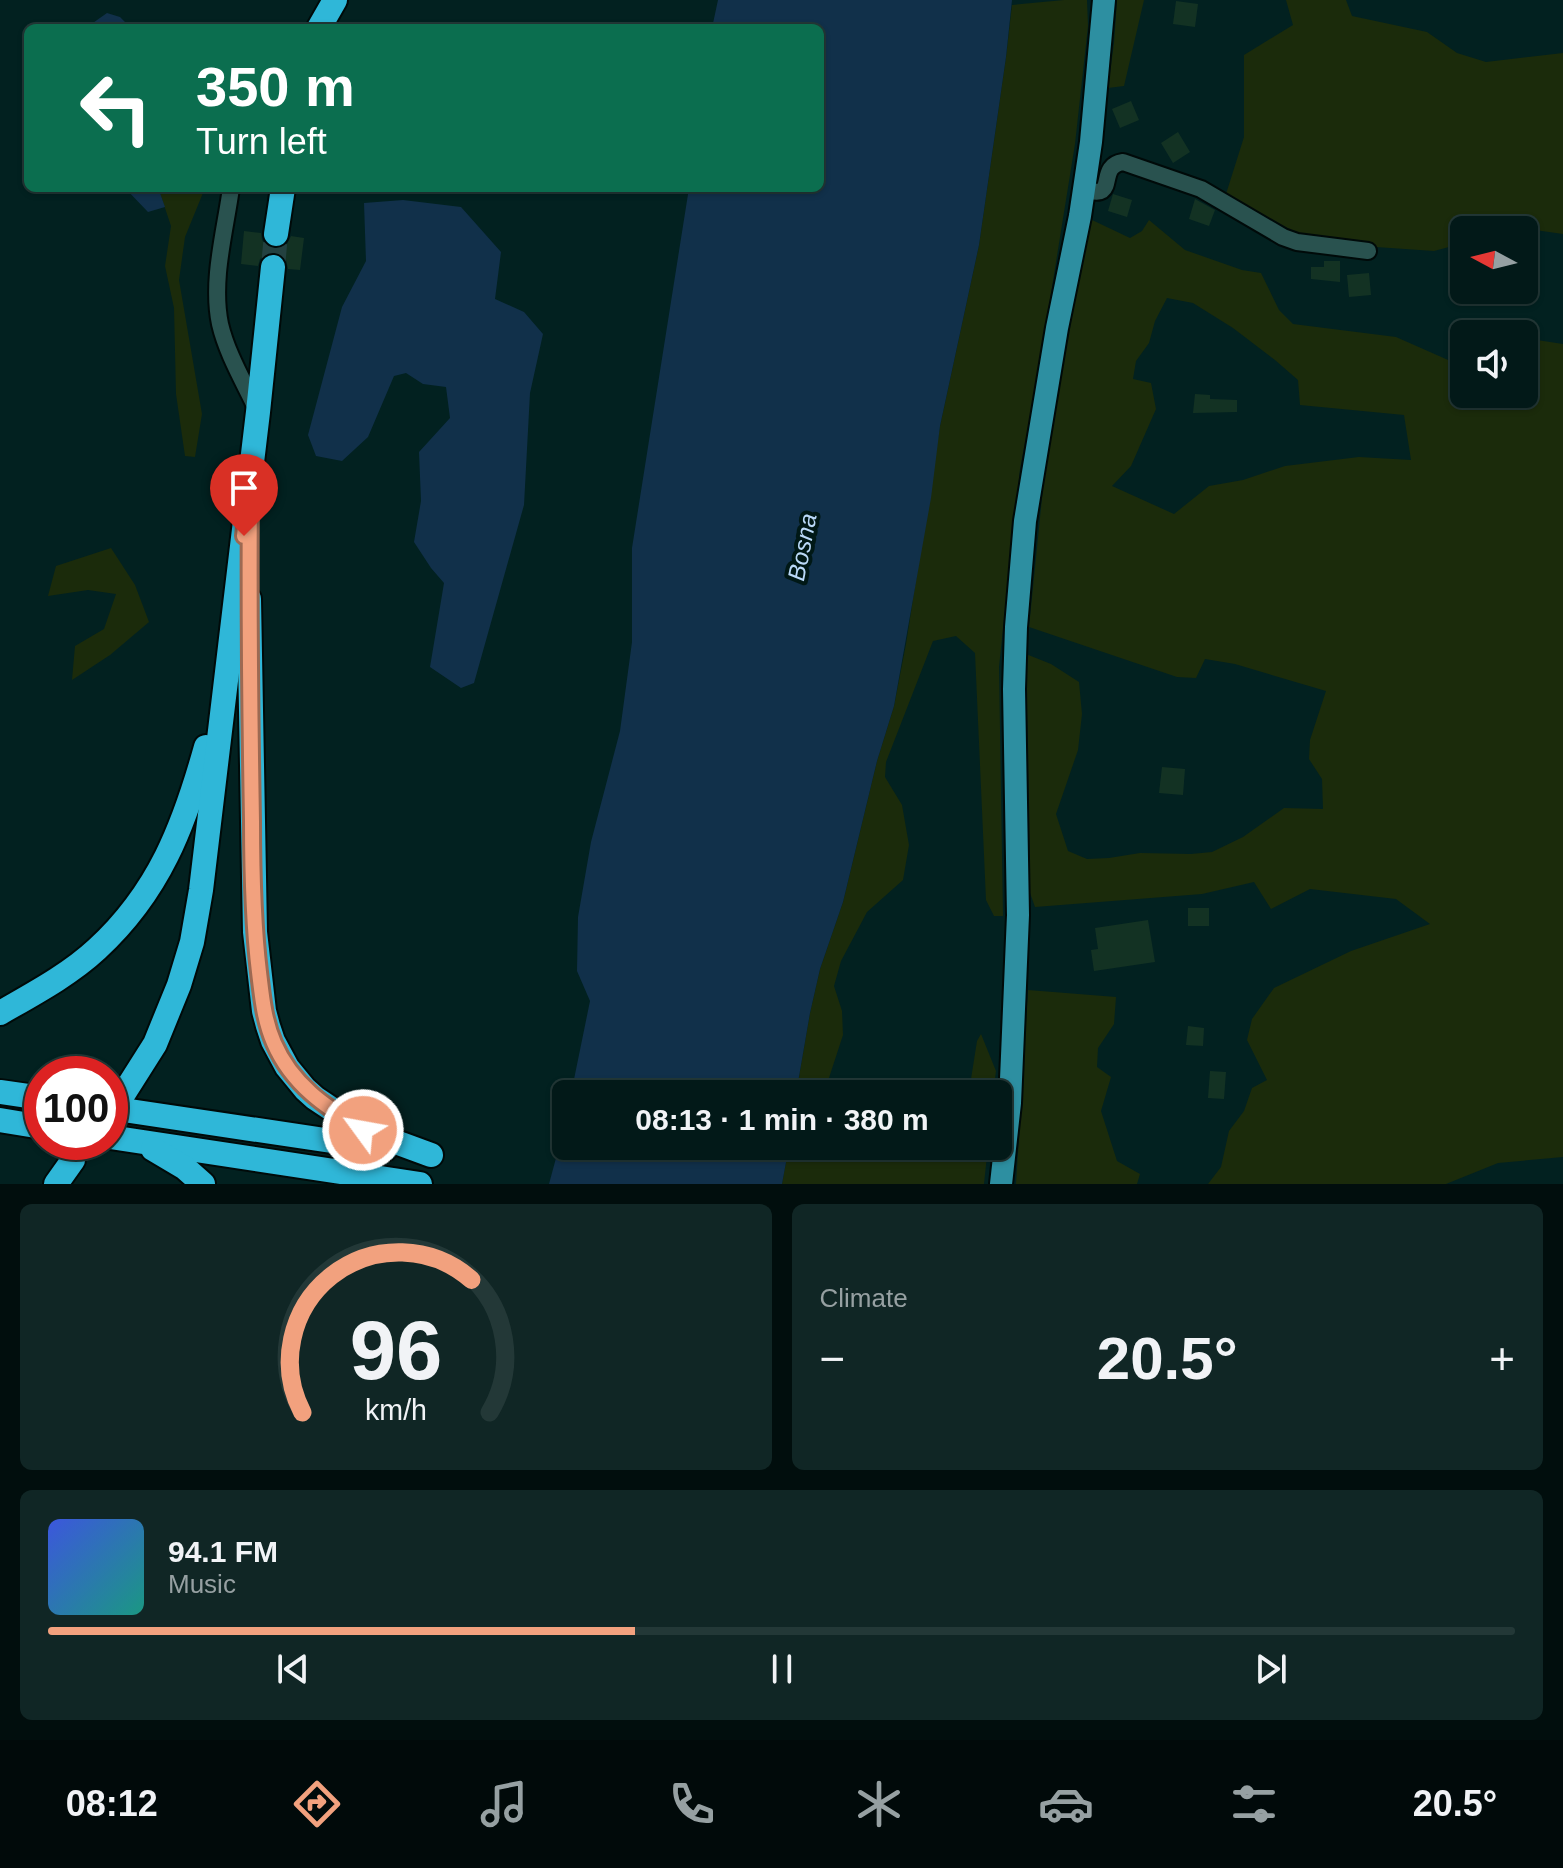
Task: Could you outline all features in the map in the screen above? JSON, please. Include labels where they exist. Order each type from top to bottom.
[{"type":"highway","points":[[321,24],[335,0]]},
{"type":"highway","points":[[276,234],[282,192]]},
{"type":"highway","points":[[128,1084],[155,1044],[179,985],[192,942],[201,890],[273,267]]},
{"type":"highway","points":[[128,1103],[431,1155],[363,1130],[315,1098],[287,1067],[268,1026],[255,932],[250,481]]},
{"type":"highway","points":[[0,1013],[44,988],[96,950],[134,909],[165,862],[191,800],[230,647]]},
{"type":"highway","points":[[0,1092],[24,1095]]},
{"type":"highway","points":[[0,1120],[24,1124]]},
{"type":"highway","points":[[128,1140],[420,1184]]},
{"type":"highway","points":[[128,1142],[159,1152],[203,1184]]},
{"type":"highway","points":[[56,1184],[73,1160]]},
{"type":"main road","points":[[1001,1184],[1010,1103],[1018,915],[1014,689],[1022,552],[1038,432],[1091,142],[1104,0]]},
{"type":"street","points":[[1084,189],[1102,191],[1110,168],[1123,162],[1201,189],[1283,237],[1297,242],[1368,251]]},
{"type":"street","points":[[230,192],[217,300],[221,326],[235,365],[258,412]]},
{"type":"green space","points":[[1087,0],[1088,26],[1075,144],[1020,469],[999,667],[1003,916],[994,916],[986,900],[975,653],[956,636],[933,641],[886,762],[885,777],[902,805],[909,845],[903,880],[867,912],[841,961],[834,986],[842,1011],[843,1035],[828,1080],[798,1080],[820,969],[843,902],[877,761],[894,706],[940,426],[979,245],[1012,5]]},
{"type":"green space","points":[[1117,0],[1144,0],[1124,86],[1108,88],[1114,43]]},
{"type":"green space","points":[[1286,0],[1346,0],[1352,16],[1427,32],[1457,53],[1486,62],[1563,53],[1563,234],[1538,230],[1538,216],[1450,216],[1450,247],[1434,251],[1376,247],[1302,236],[1226,194],[1244,137],[1244,55],[1293,25]]},
{"type":"green space","points":[[203,192],[185,237],[179,280],[202,414],[195,457],[185,456],[176,394],[174,308],[165,266],[171,226],[160,193]]},
{"type":"green space","points":[[1090,219],[1130,238],[1142,231],[1149,220],[1185,250],[1242,270],[1261,273],[1279,310],[1293,324],[1396,337],[1450,361],[1450,408],[1538,408],[1538,340],[1563,344],[1563,1157],[1498,1163],[1446,1184],[1208,1184],[1221,1167],[1229,1131],[1244,1111],[1252,1088],[1267,1080],[1247,1040],[1252,1019],[1274,988],[1351,951],[1430,924],[1396,899],[1310,889],[1271,909],[1254,882],[1202,894],[1035,907],[1030,893],[1026,654],[1051,664],[1079,682],[1082,714],[1078,750],[1056,814],[1068,851],[1087,859],[1140,853],[1212,852],[1243,837],[1284,808],[1323,809],[1322,779],[1309,759],[1310,740],[1326,691],[1235,664],[1205,659],[1196,678],[1177,677],[1029,627],[1046,458]],"holes":[[[1167,298],[1193,303],[1233,328],[1298,380],[1300,405],[1404,415],[1411,460],[1359,457],[1285,466],[1243,480],[1209,486],[1174,514],[1112,486],[1131,466],[1156,409],[1151,383],[1133,379],[1136,361],[1149,343],[1155,321]]]},
{"type":"green space","points":[[111,548],[135,585],[149,622],[110,655],[72,680],[75,646],[104,629],[116,594],[88,590],[48,596],[56,566]]},
{"type":"green space","points":[[1028,990],[1116,997],[1114,1024],[1098,1048],[1097,1067],[1111,1077],[1101,1111],[1117,1161],[1140,1174],[1137,1184],[1016,1184]]},
{"type":"green space","points":[[981,1034],[996,1071],[995,1080],[963,1080],[971,1079]]},
{"type":"green space","points":[[786,1160],[987,1160],[984,1184],[782,1184]]},
{"type":"water","name":"Bosna","points":[[718,0],[1012,0],[979,245],[940,426],[931,498],[894,706],[877,761],[843,902],[820,969],[798,1080],[574,1080],[590,1001],[577,971],[578,917],[591,842],[620,731],[632,642],[632,548],[688,192],[824,192],[824,24],[713,24]]},
{"type":"water","points":[[107,13],[120,17],[127,24],[91,24]]},
{"type":"water","points":[[129,192],[160,192],[165,207],[148,212]]},
{"type":"water","points":[[403,200],[461,207],[501,252],[495,299],[524,312],[543,334],[530,393],[524,505],[474,683],[461,688],[430,667],[444,583],[414,542],[421,501],[419,452],[450,418],[446,387],[423,384],[406,373],[394,376],[368,437],[342,461],[316,456],[308,435],[342,307],[366,261],[364,203]]},
{"type":"water","points":[[555,1160],[786,1160],[782,1184],[549,1184]]},
{"type":"building","points":[[1176,1],[1198,4],[1195,27],[1173,24]]},
{"type":"building","points":[[1131,101],[1139,120],[1120,128],[1112,109]]},
{"type":"building","points":[[1178,132],[1190,152],[1173,163],[1161,143]]},
{"type":"building","points":[[1113,194],[1132,200],[1127,217],[1108,211]]},
{"type":"building","points":[[1195,199],[1215,210],[1209,226],[1189,219]]},
{"type":"building","points":[[244,231],[261,233],[266,245],[275,249],[287,244],[291,236],[304,238],[300,270],[288,269],[286,260],[275,252],[266,254],[258,266],[241,264]]},
{"type":"building","points":[[1324,261],[1340,261],[1340,282],[1311,279],[1311,267],[1324,267]]},
{"type":"building","points":[[1369,273],[1371,295],[1349,297],[1347,275]]},
{"type":"building","points":[[1195,394],[1210,395],[1210,399],[1237,400],[1237,412],[1193,413]]},
{"type":"building","points":[[1162,767],[1185,769],[1183,795],[1159,793]]},
{"type":"building","points":[[1188,908],[1209,908],[1209,926],[1188,926]]},
{"type":"building","points":[[1148,920],[1155,962],[1094,971],[1091,950],[1098,949],[1095,928]]},
{"type":"building","points":[[1188,1026],[1204,1028],[1203,1046],[1186,1045]]},
{"type":"building","points":[[1210,1071],[1226,1072],[1224,1099],[1208,1098]]},
{"type":"tunnel","points":[[273,267],[276,234]]},
{"type":"route","points":[[244,536],[250,481],[253,869],[255,932],[264,1011],[279,1055],[295,1078],[315,1098],[363,1130]]}]
